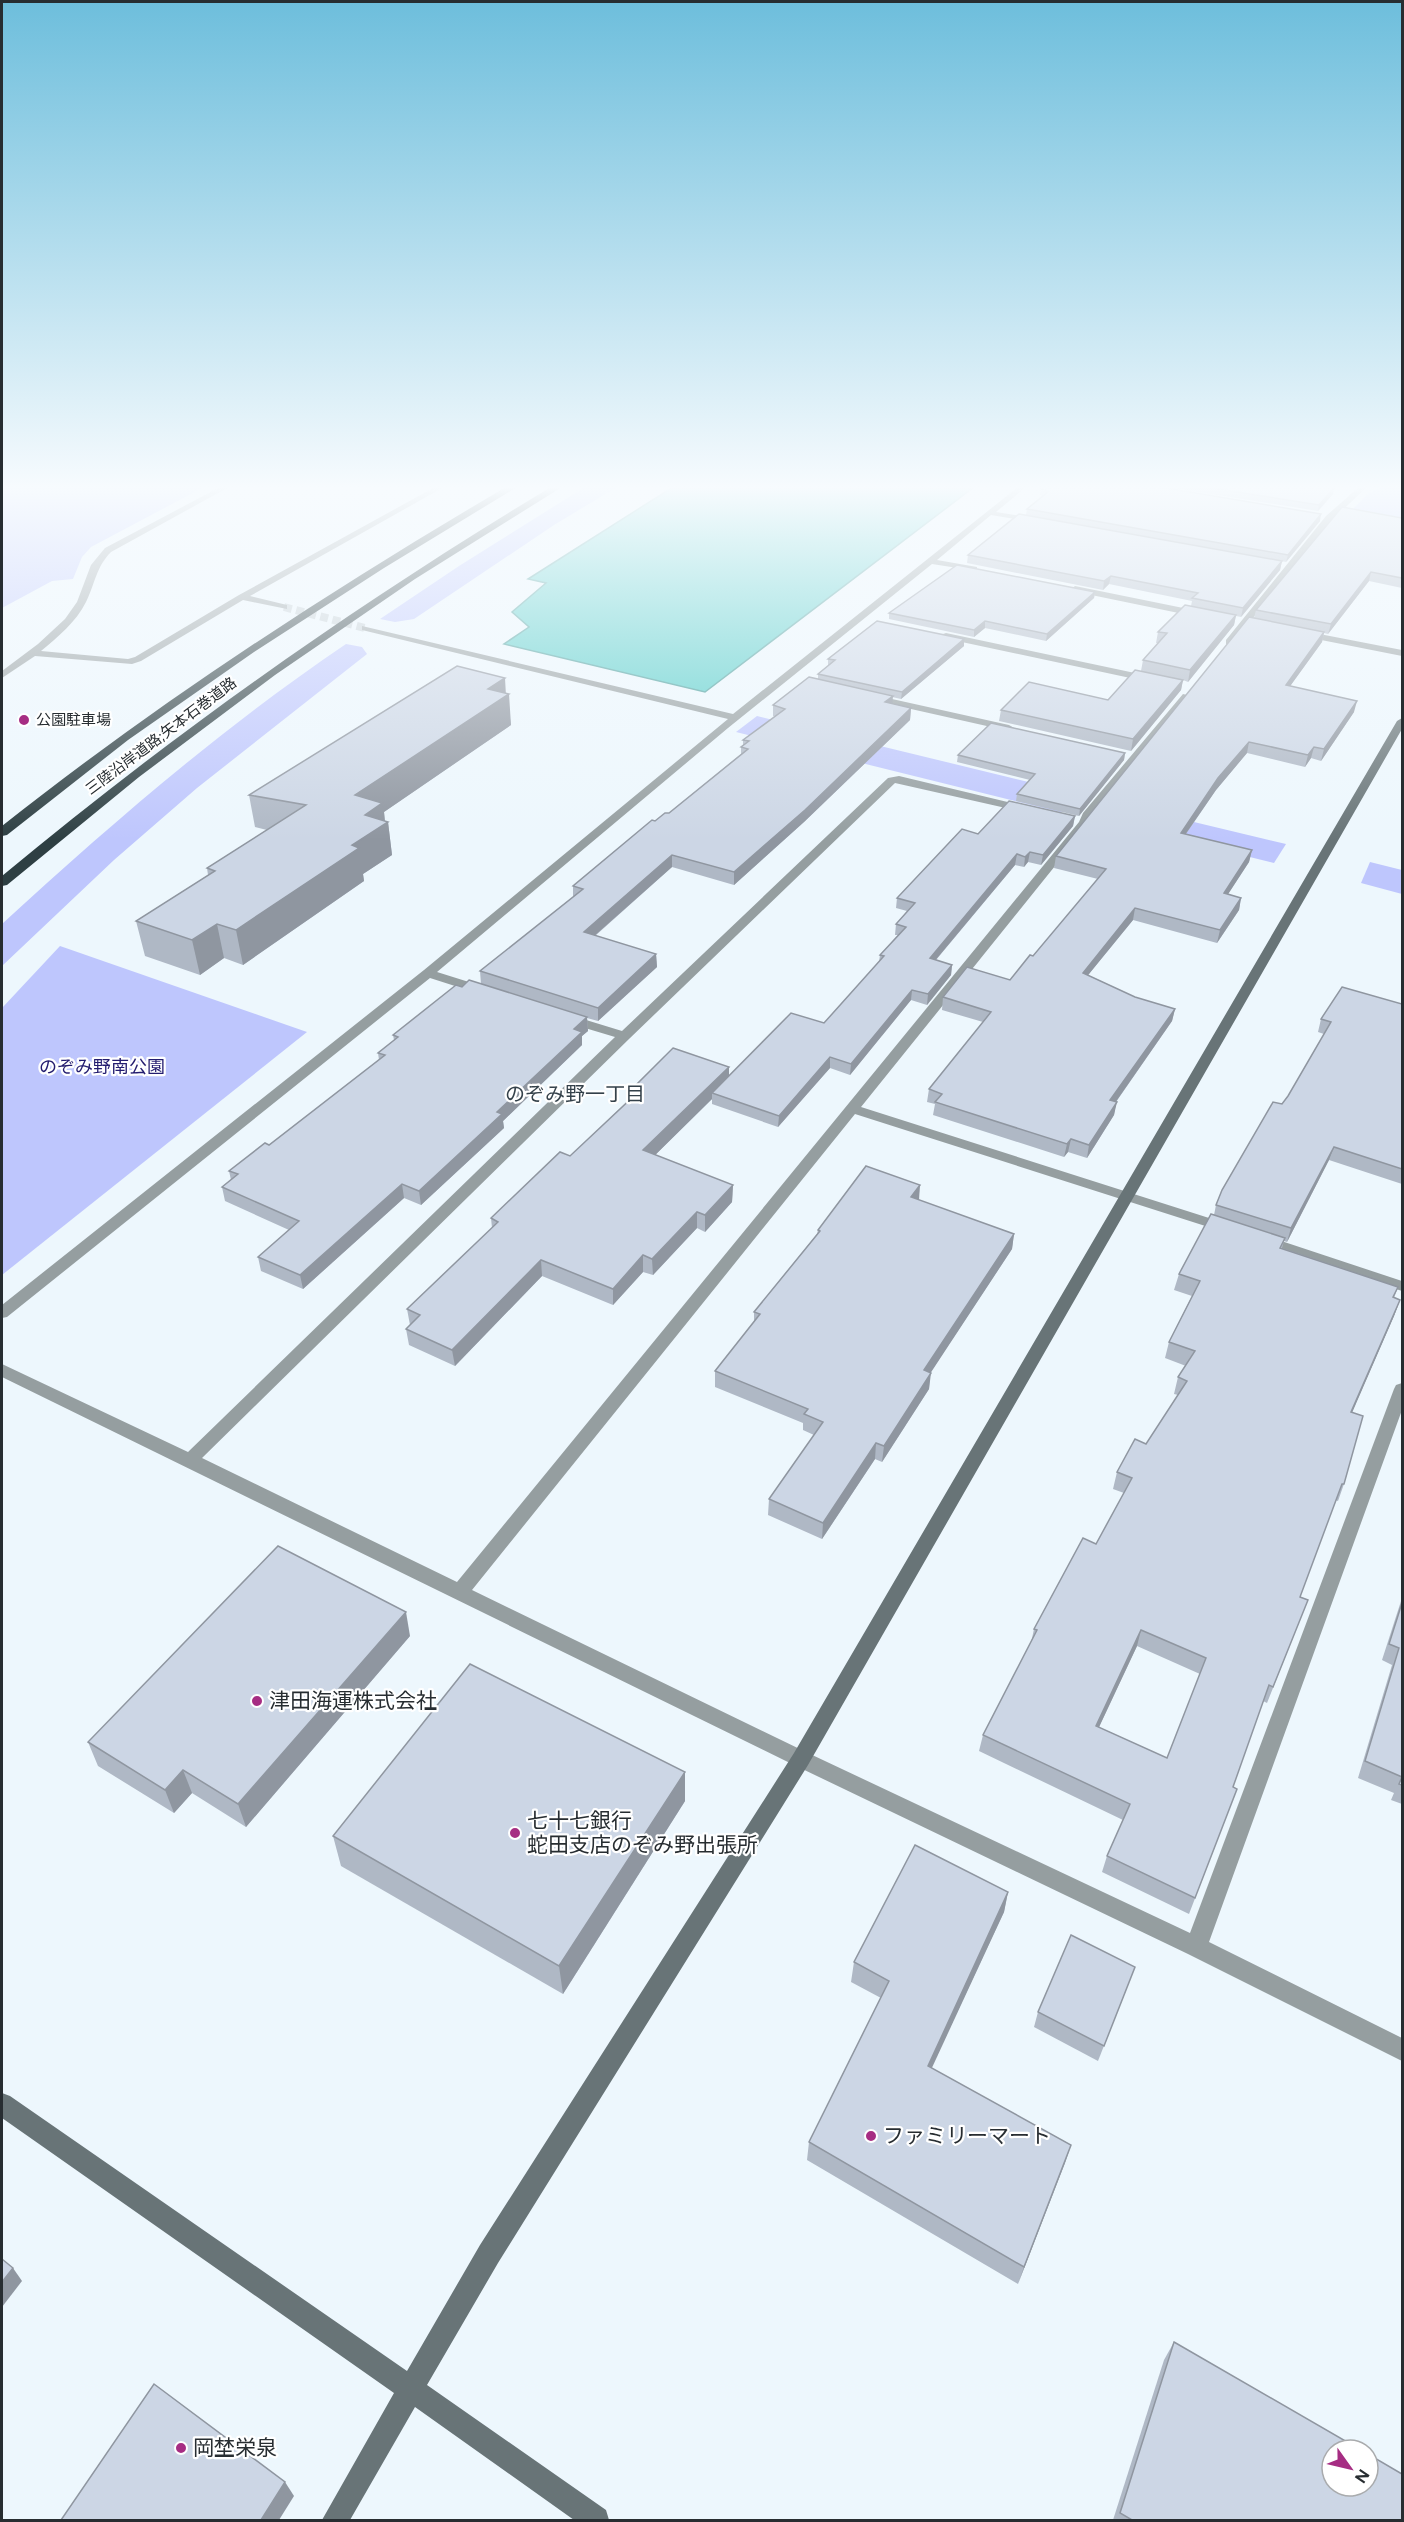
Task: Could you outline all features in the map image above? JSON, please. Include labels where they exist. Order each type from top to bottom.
[{"type":"highway","name":"三陸沿岸道路;矢本石巻道路","points":[[2,832],[92,762],[246,653],[319,605]]},
{"type":"highway","name":"三陸沿岸道路;矢本石巻道路","points":[[2,882],[128,779],[285,660],[369,605]]},
{"type":"street","points":[[2,675],[34,653],[79,605]]},
{"type":"street","points":[[34,653],[129,662],[138,659],[230,605]]},
{"type":"street","points":[[275,605],[284,607]]},
{"type":"street","points":[[2,1313],[428,973],[736,718],[792,679],[883,605]]},
{"type":"street","points":[[1153,605],[1209,616]]},
{"type":"street","points":[[1220,654],[1257,605]]},
{"type":"street","points":[[365,628],[736,718]]},
{"type":"street","points":[[1290,632],[1402,653]]},
{"type":"street","points":[[941,635],[1159,681]]},
{"type":"street","points":[[459,1593],[854,1109],[1078,822],[1087,815],[1129,756],[1193,688],[1182,686]]},
{"type":"street","points":[[868,696],[1018,730]]},
{"type":"street","points":[[335,2520],[489,2254],[801,1759],[1402,721]]},
{"type":"street","points":[[190,1460],[624,1036],[892,780],[899,779],[1038,812]]},
{"type":"street","points":[[428,973],[493,994]]},
{"type":"street","points":[[558,1015],[624,1036]]},
{"type":"street","points":[[854,1109],[1402,1286]]},
{"type":"street","points":[[2,1370],[801,1759],[1197,1947],[1402,2050]]},
{"type":"street","points":[[1197,1947],[1402,1389]]},
{"type":"street","points":[[2,2104],[596,2520]]},
{"type":"green space","points":[[401,605],[435,605],[414,619],[395,622],[380,619]]},
{"type":"green space","points":[[346,644],[362,647],[367,654],[197,788],[114,860],[2,966],[2,924],[84,850],[212,743]]},
{"type":"green space","points":[[757,716],[1086,796],[1076,809],[1060,812],[736,732]]},
{"type":"green space","points":[[1119,804],[1286,844],[1274,863],[1104,821]]},
{"type":"green space","points":[[1370,862],[1402,870],[1402,894],[1361,883]]},
{"type":"green space","name":"のぞみ野南公園","points":[[60,946],[307,1032],[2,1275],[2,1008]]},
{"type":"shaded area","points":[[521,605],[820,605],[705,692],[504,644],[529,627],[512,612]]},
{"type":"building","points":[[901,605],[1080,605],[1047,634],[985,621],[974,630],[889,613]]},
{"type":"building","points":[[1185,605],[1236,615],[1190,670],[1143,660],[1167,633],[1158,632]]},
{"type":"building","points":[[1226,605],[1246,605],[1243,608]]},
{"type":"building","points":[[1260,605],[1346,605],[1331,624],[1256,610]]},
{"type":"building","points":[[1249,617],[1324,632],[1286,685],[1357,701],[1324,749],[1314,747],[1308,755],[1249,742],[1218,778],[1181,833],[1252,850],[1224,893],[1241,898],[1220,930],[1135,908],[1083,973],[1135,997],[1175,1009],[1110,1100],[1117,1102],[1089,1145],[1071,1139],[1067,1144],[935,1102],[942,1094],[929,1089],[991,1012],[943,997],[967,967],[1010,980],[1106,869],[1056,856]]},
{"type":"building","points":[[877,621],[964,639],[902,692],[818,674],[835,660],[828,659]]},
{"type":"building","points":[[457,666],[505,678],[488,689],[509,694],[355,795],[382,803],[365,815],[388,822],[352,845],[359,848],[236,930],[217,924],[192,940],[136,921],[215,871],[207,868],[306,805],[249,795]]},
{"type":"building","points":[[1135,670],[1183,680],[1133,739],[1001,710],[1029,682],[1108,700]]},
{"type":"building","points":[[809,677],[893,696],[885,702],[911,708],[805,810],[734,872],[672,855],[584,932],[656,954],[598,1008],[480,971],[583,889],[573,886],[652,820],[655,821],[665,813],[669,813],[748,749],[741,747],[749,741],[743,740],[785,709],[773,705]]},
{"type":"building","points":[[991,723],[1125,753],[1080,809],[1017,794],[1035,774],[958,755]]},
{"type":"building","points":[[1009,801],[1075,816],[1043,855],[1030,852],[1025,857],[1017,854],[930,958],[952,965],[928,994],[912,990],[851,1064],[830,1057],[779,1116],[712,1093],[791,1013],[824,1023],[884,956],[880,955],[906,927],[896,924],[915,903],[897,898],[962,829],[978,834]]},
{"type":"building","points":[[469,980],[587,1017],[574,1029],[582,1032],[497,1112],[502,1114],[419,1191],[402,1184],[300,1275],[258,1257],[299,1221],[222,1187],[238,1174],[229,1171],[265,1143],[269,1145],[385,1055],[378,1053],[398,1037],[393,1035],[456,985],[462,987]]},
{"type":"building","points":[[1342,987],[1402,1004],[1402,1169],[1334,1147],[1291,1228],[1216,1205],[1222,1190],[1273,1102],[1282,1104],[1288,1096],[1331,1022],[1321,1019]]},
{"type":"building","points":[[673,1048],[729,1067],[643,1150],[733,1185],[705,1215],[697,1212],[652,1259],[643,1255],[613,1289],[541,1260],[452,1350],[406,1329],[420,1315],[407,1309],[498,1222],[491,1218],[560,1152],[570,1156],[638,1092],[631,1090]]},
{"type":"building","points":[[866,1166],[920,1185],[911,1197],[1014,1234],[924,1370],[931,1373],[884,1446],[876,1443],[823,1523],[769,1499],[823,1422],[804,1414],[808,1409],[715,1371],[760,1314],[754,1312],[820,1231],[818,1230]]},
{"type":"building","points":[[1211,1214],[1285,1238],[1280,1248],[1398,1287],[1393,1297],[1400,1300],[1351,1412],[1363,1416],[1344,1484],[1342,1484],[1300,1597],[1308,1600],[1273,1687],[1269,1685],[1233,1787],[1237,1789],[1195,1898],[1107,1856],[1130,1804],[983,1735],[1037,1630],[1034,1629],[1083,1538],[1096,1544],[1132,1478],[1117,1472],[1135,1439],[1146,1444],[1187,1381],[1178,1377],[1195,1351],[1169,1342],[1200,1281],[1179,1274]],"holes":[[[1141,1630],[1206,1658],[1167,1758],[1096,1726]]]},
{"type":"building","name":"津田海運株式会社","points":[[278,1546],[406,1612],[238,1804],[183,1770],[165,1790],[88,1742]]},
{"type":"building","points":[[1402,1603],[1402,1777],[1365,1761],[1399,1648],[1389,1644]]},
{"type":"building","name":"七十七銀行 蛇田支店のぞみ野出張所","points":[[470,1664],[685,1772],[559,1966],[333,1836]]},
{"type":"building","points":[[915,1845],[1008,1892],[928,2066],[1071,2145],[1024,2267],[809,2142],[889,1981],[854,1962]]},
{"type":"building","points":[[1071,1935],[1135,1967],[1104,2046],[1038,2012]]},
{"type":"building","points":[[2,2259],[13,2268],[2,2282]]},
{"type":"building","points":[[1174,2342],[1340,2438],[1320,2438],[1320,2498],[1380,2498],[1380,2461],[1402,2474],[1402,2520],[1132,2520],[1120,2513]]},
{"type":"building","name":"岡埜栄泉","points":[[154,2384],[285,2482],[261,2520],[61,2520]]},
{"type":"tunnel","points":[[284,607],[365,628]]},
{"type":"place","name":"公園駐車場","points":[[24,720]]},
{"type":"place","name":"津田海運株式会社","points":[[257,1701]]},
{"type":"place","name":"七十七銀行 蛇田支店のぞみ野出張所","points":[[515,1833]]},
{"type":"place","name":"ファミリーマート","points":[[871,2136]]},
{"type":"place","name":"岡埜栄泉","points":[[181,2448]]},
{"type":"district","name":"のぞみ野一丁目","points":[[575,1094]]}]
